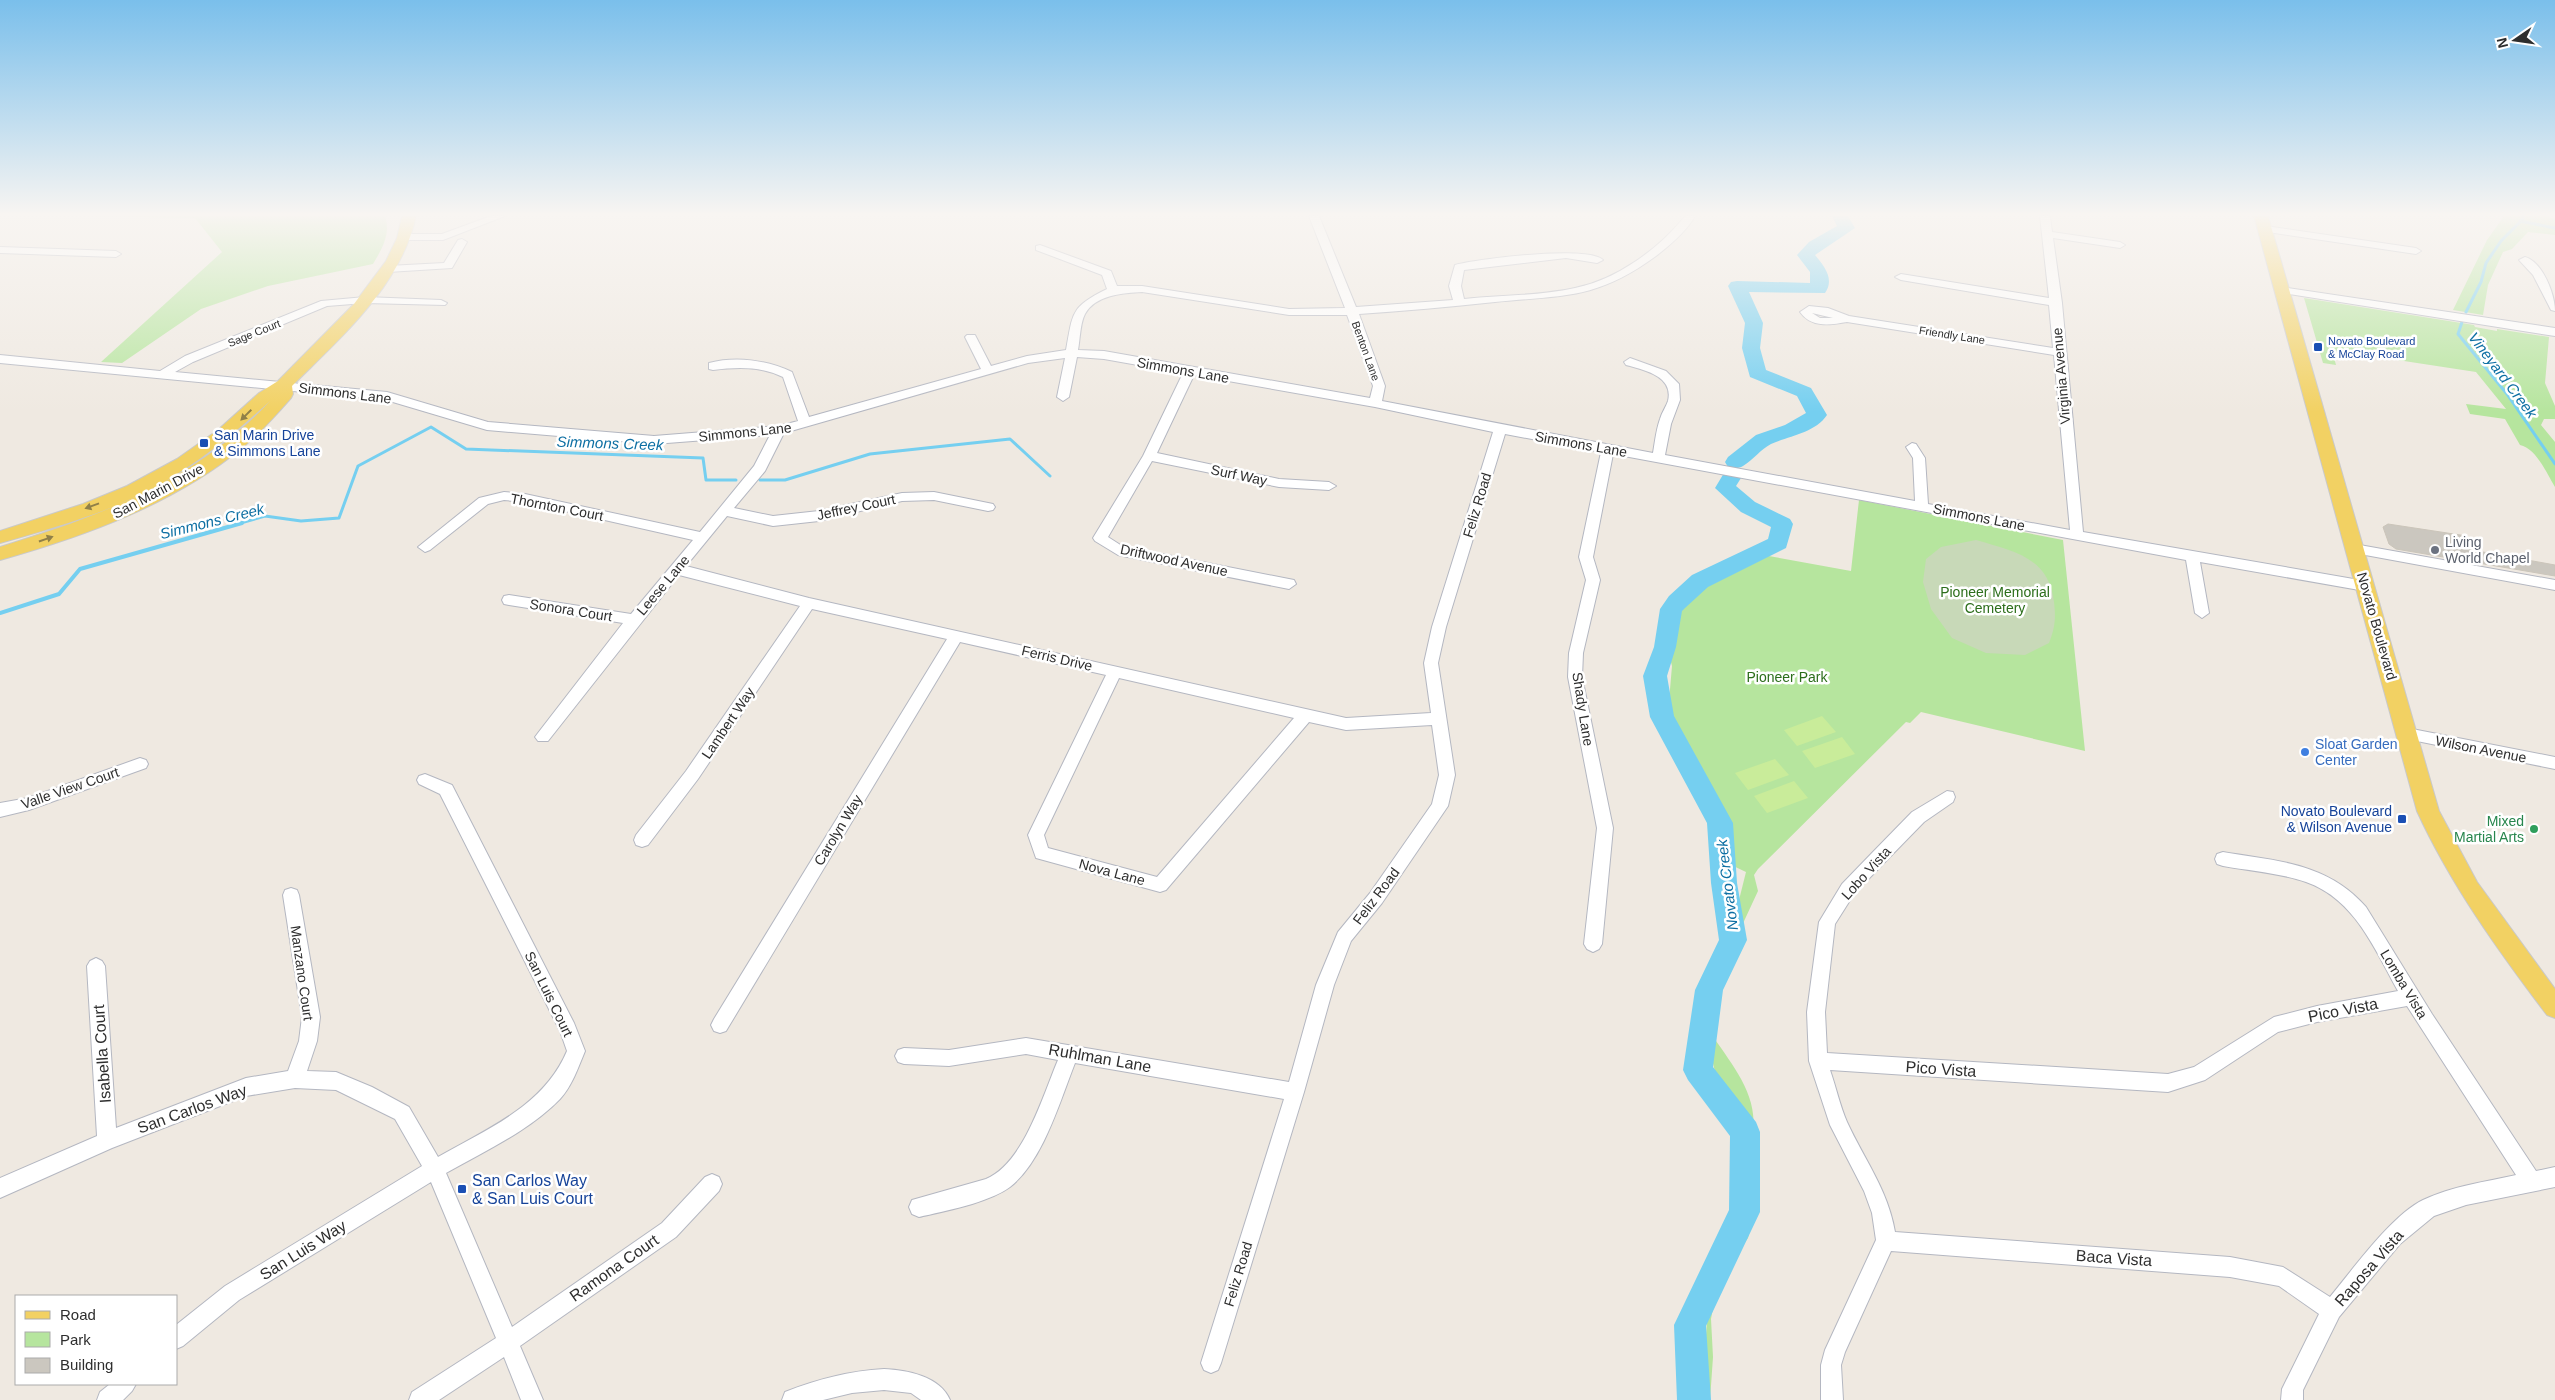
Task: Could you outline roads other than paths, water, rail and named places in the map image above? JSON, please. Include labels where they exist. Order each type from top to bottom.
[{"type":"main road","name":"San Marin Drive","points":[[0,537],[128,494],[166,473],[221,436],[242,419],[267,393],[284,385],[365,300],[379,281]]},
{"type":"main road","name":"Novato Boulevard","points":[[2279,281],[2408,734],[2428,811],[2436,830],[2489,919],[2555,1007]]},
{"type":"main road","name":"San Marin Drive","points":[[0,554],[113,515],[192,476],[231,449],[249,432],[286,394],[284,385]]},
{"type":"street","points":[[1110,281],[1113,290]]},
{"type":"street","name":"Benton Lane","points":[[1340,281],[1379,386],[1375,403]]},
{"type":"street","points":[[1456,281],[1455,286],[1459,302]]},
{"type":"street","points":[[1064,398],[1079,313],[1095,299],[1113,290],[1142,289],[1288,312],[1352,312],[1585,290],[1604,281]]},
{"type":"street","points":[[1927,281],[2056,303]]},
{"type":"street","name":"Virginia Avenue","points":[[2053,281],[2058,352],[2077,536]]},
{"type":"street","points":[[2542,281],[2555,308]]},
{"type":"street","points":[[2281,290],[2555,332]]},
{"type":"street","name":"Sage Court","points":[[160,376],[189,359],[325,303],[365,300],[441,304]]},
{"type":"street","name":"Friendly Lane","points":[[1847,318],[2058,352]]},
{"type":"street","points":[[971,337],[988,372]]},
{"type":"street","name":"Simmons Lane","points":[[0,359],[160,376],[284,385],[387,396],[487,426],[654,440],[779,430],[1027,360],[1072,353],[1104,355],[1375,403],[1500,429],[2077,536],[2365,586]]},
{"type":"street","points":[[1630,362],[1658,370],[1675,389],[1674,400],[1666,419],[1658,457]]},
{"type":"street","points":[[713,366],[737,363],[772,366],[788,375],[805,424]]},
{"type":"street","name":"Driftwood Avenue","points":[[1190,371],[1149,456],[1100,538],[1118,550],[1289,584]]},
{"type":"street","name":"Feliz Road","points":[[1211,1363],[1295,1092],[1325,985],[1344,937],[1376,898],[1440,806],[1447,775],[1431,664],[1439,627],[1500,429]]},
{"type":"street","name":"Leese Lane","points":[[543,738],[634,620],[760,468],[779,430]]},
{"type":"street","points":[[1912,447],[1919,458],[1922,506]]},
{"type":"street","name":"Shady Lane","points":[[1593,944],[1605,828],[1575,677],[1576,653],[1593,580],[1586,557],[1608,448]]},
{"type":"street","name":"Surf Way","points":[[1149,456],[1279,483],[1329,486]]},
{"type":"street","name":"Thornton Court","points":[[425,547],[484,501],[504,496],[525,498],[702,536]]},
{"type":"street","name":"Jeffrey Court","points":[[724,511],[773,521],[819,516],[902,497],[934,496],[988,508]]},
{"type":"street","points":[[2354,550],[2555,585]]},
{"type":"street","points":[[2192,557],[2202,613]]},
{"type":"street","name":"Ferris Drive","points":[[677,568],[809,603],[1346,724],[1388,723],[1440,718]]},
{"type":"street","name":"Sonora Court","points":[[509,600],[634,620]]},
{"type":"street","name":"Lambert Way","points":[[642,840],[692,775],[809,603]]},
{"type":"street","name":"Carolyn Way","points":[[720,1025],[957,635]]},
{"type":"street","name":"Nova Lane","points":[[1115,671],[1036,835],[1042,853],[1160,885],[1306,715]]},
{"type":"street","name":"Wilson Avenue","points":[[2408,734],[2555,763]]},
{"type":"street","name":"Valle View Court","points":[[0,810],[29,804],[140,764]]},
{"type":"street","name":"San Luis Court","points":[[425,780],[446,790],[576,1051],[567,1073],[554,1092],[529,1114],[492,1137],[435,1168]]},
{"type":"street","name":"Lobo Vista","points":[[1818,1061],[1816,1012],[1827,922],[1848,889],[1876,859],[1918,817],[1947,797]]},
{"type":"street","name":"Lomba Vista","points":[[2223,859],[2296,873],[2339,890],[2355,905],[2411,997],[2531,1181]]},
{"type":"street","name":"Manzano Court","points":[[291,895],[311,1017],[308,1041],[295,1079]]},
{"type":"street","name":"Isabella Court","points":[[96,966],[107,1141]]},
{"type":"street","name":"Pico Vista","points":[[1818,1061],[2168,1083],[2199,1074],[2274,1025],[2316,1014],[2411,997]]},
{"type":"street","name":"Ruhlman Lane","points":[[904,1056],[949,1058],[1026,1046],[1295,1092]]},
{"type":"street","points":[[919,1207],[950,1200],[1002,1181],[1029,1148],[1070,1053]]},
{"type":"street","points":[[1818,1061],[1839,1125],[1879,1204],[1886,1240],[1835,1350],[1831,1366],[1832,1400]]},
{"type":"street","name":"San Carlos Way","points":[[0,1188],[107,1141],[246,1087],[295,1079],[336,1081],[366,1093],[402,1113],[435,1168],[532,1400]]},
{"type":"street","name":"San Luis Way","points":[[178,1337],[232,1293],[435,1168]]},
{"type":"street","name":"Raposa Vista","points":[[2292,1400],[2293,1389],[2332,1310],[2393,1237],[2428,1208],[2466,1195],[2555,1177]]},
{"type":"street","name":"Ramona Court","points":[[420,1400],[508,1342],[669,1230],[712,1184]]},
{"type":"street","name":"Baca Vista","points":[[1886,1240],[2230,1267],[2283,1278],[2332,1310]]},
{"type":"street","points":[[793,1400],[809,1393],[868,1379],[914,1383],[939,1400]]},
{"type":"street","points":[[108,1400],[124,1385]]},
{"type":"waterway","name":"Novato Creek","points":[[1735,462],[1763,440],[1792,430],[1817,415],[1804,392],[1757,373],[1751,348],[1754,323],[1737,286],[1819,289],[1819,281]]},
{"type":"waterway","name":"Vineyard Creek","points":[[2466,312],[2481,281]]},
{"type":"waterway","name":"Vineyard Creek","points":[[2462,322],[2458,334],[2507,394],[2555,464]]},
{"type":"waterway","name":"Simmons Creek","points":[[237,524],[265,516],[301,521],[339,518],[358,466],[431,427],[466,449],[703,458],[706,480],[736,480]]},
{"type":"waterway","name":"Simmons Creek","points":[[760,480],[785,480],[870,454],[1010,439],[1050,476]]},
{"type":"waterway","name":"Novato Creek","points":[[1694,1400],[1690,1325],[1744,1212],[1745,1132],[1698,1070],[1709,990],[1733,940],[1724,883],[1720,823],[1700,783],[1662,717],[1655,676],[1665,647],[1671,609],[1677,602],[1700,581],[1778,543],[1782,524],[1748,507],[1725,488],[1731,478]]},
{"type":"waterway","name":"Simmons Creek","points":[[0,613],[59,594],[80,569],[242,523]]},
{"type":"place","name":"Novato Boulevard & McClay Road","points":[[2318,347]]},
{"type":"place","name":"San Marin Drive & Simmons Lane","points":[[204,443]]},
{"type":"place","name":"Living World Chapel","points":[[2435,550]]},
{"type":"place","name":"Sloat Garden Center","points":[[2305,752]]},
{"type":"place","name":"Novato Boulevard & Wilson Avenue","points":[[2402,819]]},
{"type":"place","name":"Mixed Martial Arts","points":[[2534,829]]},
{"type":"place","name":"San Carlos Way & San Luis Court","points":[[462,1189]]},
{"type":"park label","name":"Pioneer Memorial Cemetery","points":[[1995,600]]},
{"type":"park label","name":"Pioneer Park","points":[[1787,677]]}]
